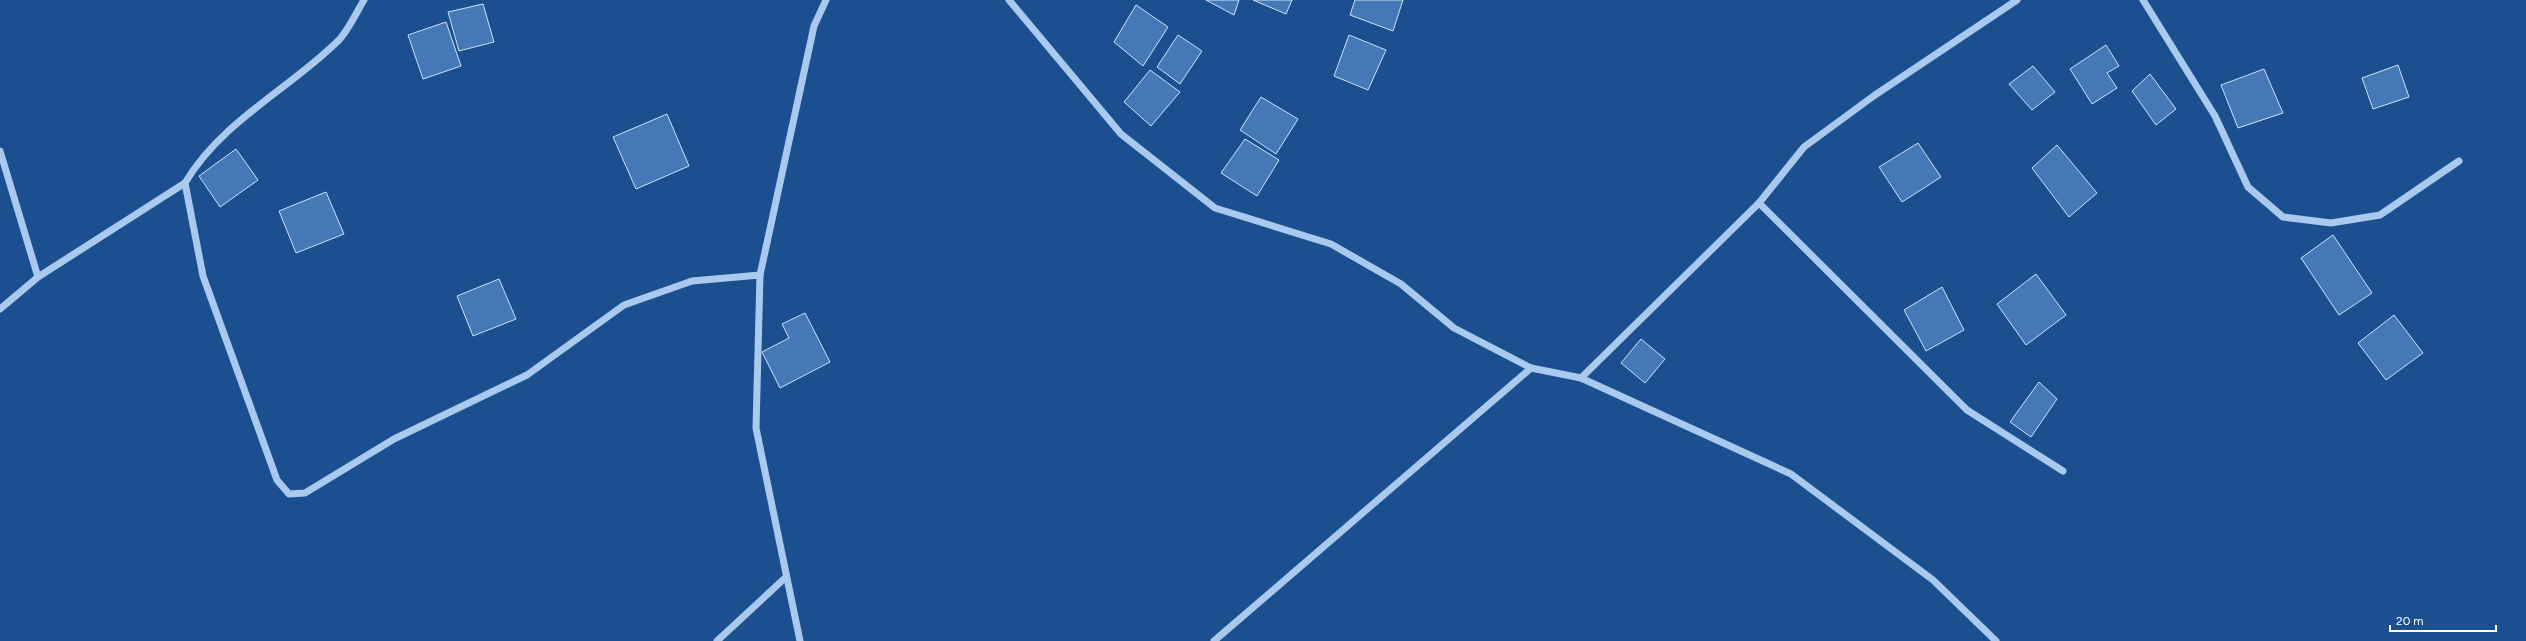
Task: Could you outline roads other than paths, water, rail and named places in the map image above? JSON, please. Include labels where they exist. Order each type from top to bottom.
[{"type":"street","points":[[0,310],[38,277],[185,183],[198,160],[240,120],[339,40],[364,0]]},
{"type":"street","points":[[800,641],[785,578],[756,428],[760,275],[814,26],[826,0]]},
{"type":"street","points":[[1009,0],[1121,134],[1215,208],[1330,244],[1401,284],[1454,328],[1531,368],[1581,378],[1791,474],[1932,580],[1996,641]]},
{"type":"street","points":[[1581,378],[1758,203],[1804,147],[1875,95],[2017,0]]},
{"type":"street","points":[[2143,0],[2215,116],[2248,187],[2283,217],[2331,223],[2380,215],[2459,161]]},
{"type":"street","points":[[0,151],[38,277]]},
{"type":"street","points":[[185,183],[203,276],[277,480],[289,494],[305,493],[394,439],[527,375],[624,305],[692,281],[760,275]]},
{"type":"street","points":[[1758,203],[1967,410],[2063,471]]},
{"type":"street","points":[[1214,641],[1531,368]]},
{"type":"street","points":[[717,641],[785,578]]}]
